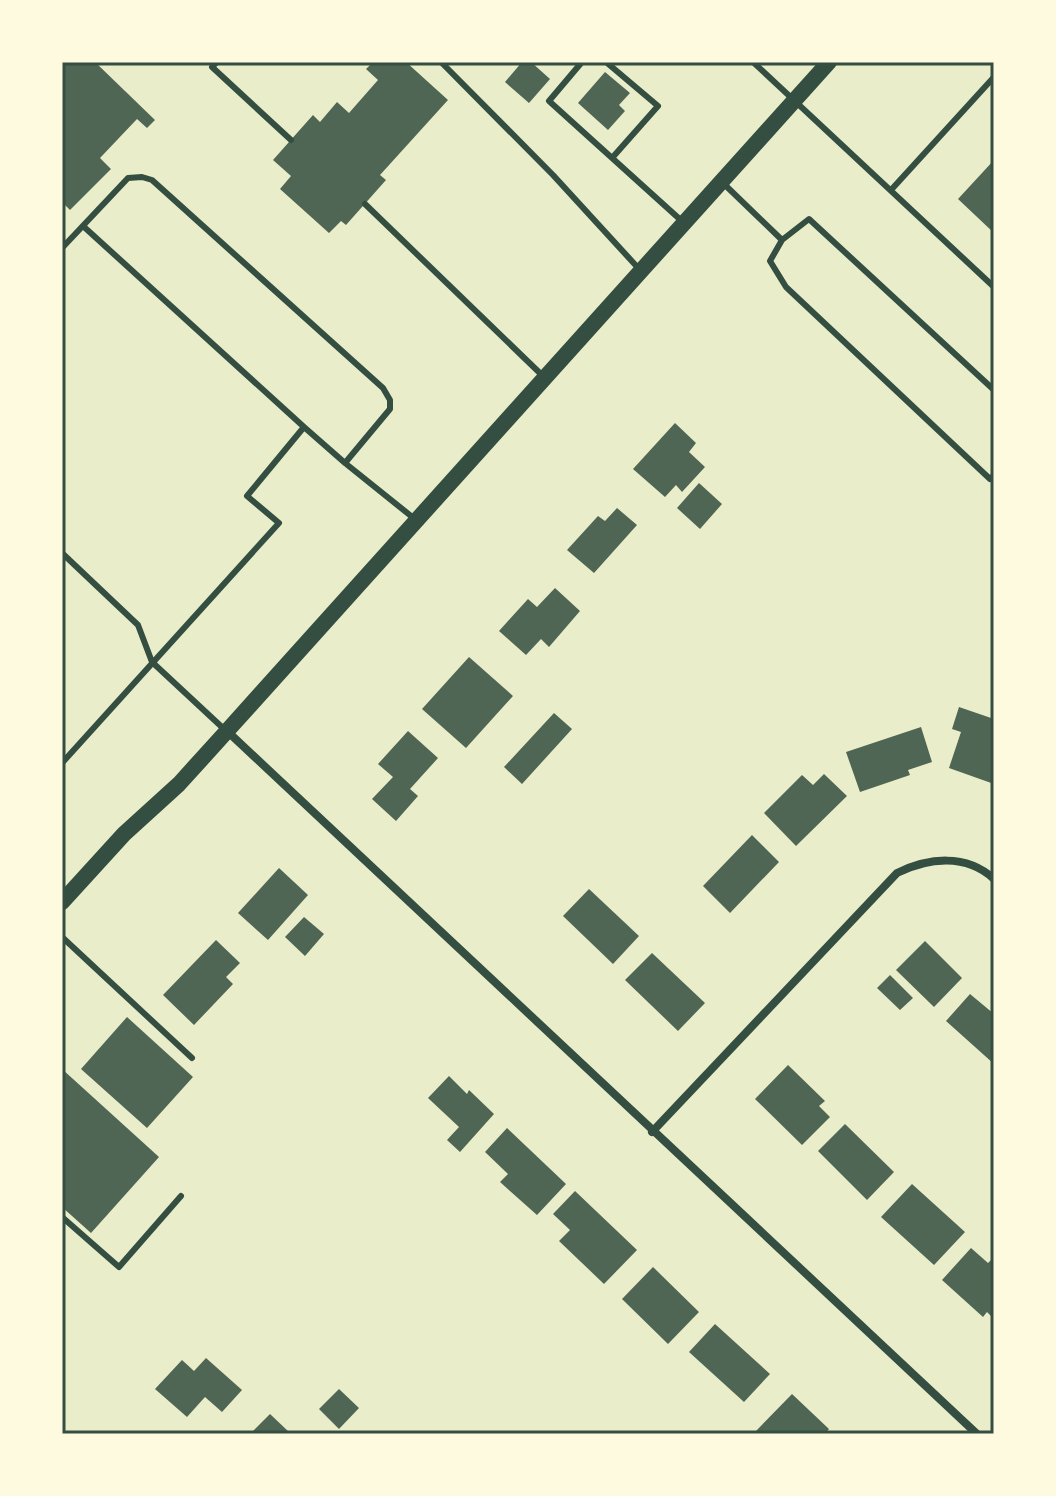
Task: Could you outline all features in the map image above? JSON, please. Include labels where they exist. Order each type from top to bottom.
[{"type":"main road","points":[[62,902],[124,834],[179,784],[829,62]]},
{"type":"street","points":[[227,731],[977,1434]]},
{"type":"street","points":[[652,1132],[897,873],[919,863],[943,859],[972,865],[994,879]]},
{"type":"lane","points":[[217,62],[212,67],[291,140]]},
{"type":"lane","points":[[441,62],[553,175],[641,271]]},
{"type":"lane","points":[[582,62],[549,101],[684,223]]},
{"type":"lane","points":[[606,62],[658,106],[612,158]]},
{"type":"lane","points":[[688,62],[698,62]]},
{"type":"lane","points":[[753,62],[994,287]]},
{"type":"lane","points":[[891,190],[994,77]]},
{"type":"lane","points":[[62,248],[128,178],[152,180],[376,382],[390,400],[390,409],[345,463]]},
{"type":"lane","points":[[721,181],[782,240]]},
{"type":"lane","points":[[365,204],[545,378]]},
{"type":"lane","points":[[994,390],[809,219],[782,240],[770,261],[786,287],[990,479],[994,475]]},
{"type":"lane","points":[[83,226],[304,427],[416,520]]},
{"type":"lane","points":[[62,763],[279,523],[247,496],[304,427]]},
{"type":"lane","points":[[62,553],[138,625],[152,662],[227,731]]},
{"type":"lane","points":[[62,937],[192,1058]]},
{"type":"lane","points":[[62,1217],[119,1267],[181,1196]]},
{"type":"building","points":[[62,62],[95,62],[155,120],[147,128],[137,119],[100,158],[111,169],[70,210],[62,202]]},
{"type":"building","points":[[373,62],[406,62],[448,100],[380,175],[386,180],[346,225],[341,221],[329,233],[280,189],[291,176],[273,160],[313,115],[320,122],[337,102],[349,113],[378,80],[366,69]]},
{"type":"building","points":[[522,62],[531,62],[550,79],[529,103],[505,82]]},
{"type":"building","points":[[605,72],[630,93],[619,105],[625,111],[608,130],[578,103]]},
{"type":"building","points":[[994,160],[994,233],[958,199]]},
{"type":"building","points":[[675,423],[696,443],[689,452],[705,467],[682,492],[676,485],[665,497],[633,469]]},
{"type":"building","points":[[699,483],[722,504],[700,529],[677,508]]},
{"type":"building","points":[[617,508],[637,525],[594,573],[567,550],[598,516],[605,521]]},
{"type":"building","points":[[555,588],[580,611],[549,647],[541,639],[526,655],[499,631],[528,599],[537,607]]},
{"type":"building","points":[[469,657],[513,696],[466,748],[422,709]]},
{"type":"building","points":[[959,707],[994,719],[994,784],[949,768],[961,732],[952,729]]},
{"type":"building","points":[[554,713],[572,729],[522,784],[504,767]]},
{"type":"building","points":[[921,727],[932,762],[908,770],[910,775],[860,792],[846,752]]},
{"type":"building","points":[[408,731],[438,758],[410,789],[418,796],[396,821],[372,799],[393,777],[378,764]]},
{"type":"building","points":[[824,774],[847,796],[796,846],[764,813],[802,775],[813,785]]},
{"type":"building","points":[[752,835],[779,862],[730,913],[703,886]]},
{"type":"building","points":[[279,868],[308,895],[268,940],[238,913]]},
{"type":"building","points":[[589,889],[639,936],[613,964],[563,916]]},
{"type":"building","points":[[304,917],[324,934],[305,956],[285,937]]},
{"type":"building","points":[[216,940],[240,963],[226,977],[233,984],[194,1025],[163,995]]},
{"type":"building","points":[[925,941],[962,978],[934,1007],[896,970]]},
{"type":"building","points":[[652,953],[705,1003],[678,1031],[625,980]]},
{"type":"building","points":[[890,975],[913,998],[900,1010],[877,988]]},
{"type":"building","points":[[970,994],[994,1014],[994,1064],[946,1021]]},
{"type":"building","points":[[127,1017],[193,1077],[147,1128],[81,1069]]},
{"type":"building","points":[[788,1065],[825,1101],[819,1106],[830,1117],[802,1145],[755,1099]]},
{"type":"building","points":[[62,1069],[159,1157],[91,1233],[62,1207]]},
{"type":"building","points":[[449,1076],[494,1114],[460,1152],[447,1140],[459,1127],[428,1098]]},
{"type":"building","points":[[845,1124],[894,1172],[867,1200],[818,1151]]},
{"type":"building","points":[[507,1128],[566,1184],[537,1215],[500,1182],[508,1174],[485,1152]]},
{"type":"building","points":[[912,1184],[965,1232],[934,1265],[881,1217]]},
{"type":"building","points":[[575,1191],[637,1250],[604,1284],[559,1241],[570,1230],[553,1214]]},
{"type":"building","points":[[971,1248],[988,1263],[994,1257],[994,1319],[987,1312],[983,1317],[942,1280]]},
{"type":"building","points":[[653,1267],[699,1312],[668,1344],[622,1299]]},
{"type":"building","points":[[715,1324],[770,1374],[744,1402],[689,1352]]},
{"type":"building","points":[[206,1358],[242,1390],[222,1412],[205,1397],[187,1417],[155,1389],[182,1360],[194,1371]]},
{"type":"building","points":[[339,1389],[359,1408],[339,1429],[319,1409]]},
{"type":"building","points":[[792,1394],[829,1429],[825,1434],[759,1434],[756,1431]]},
{"type":"building","points":[[270,1414],[289,1432],[250,1434]]}]
